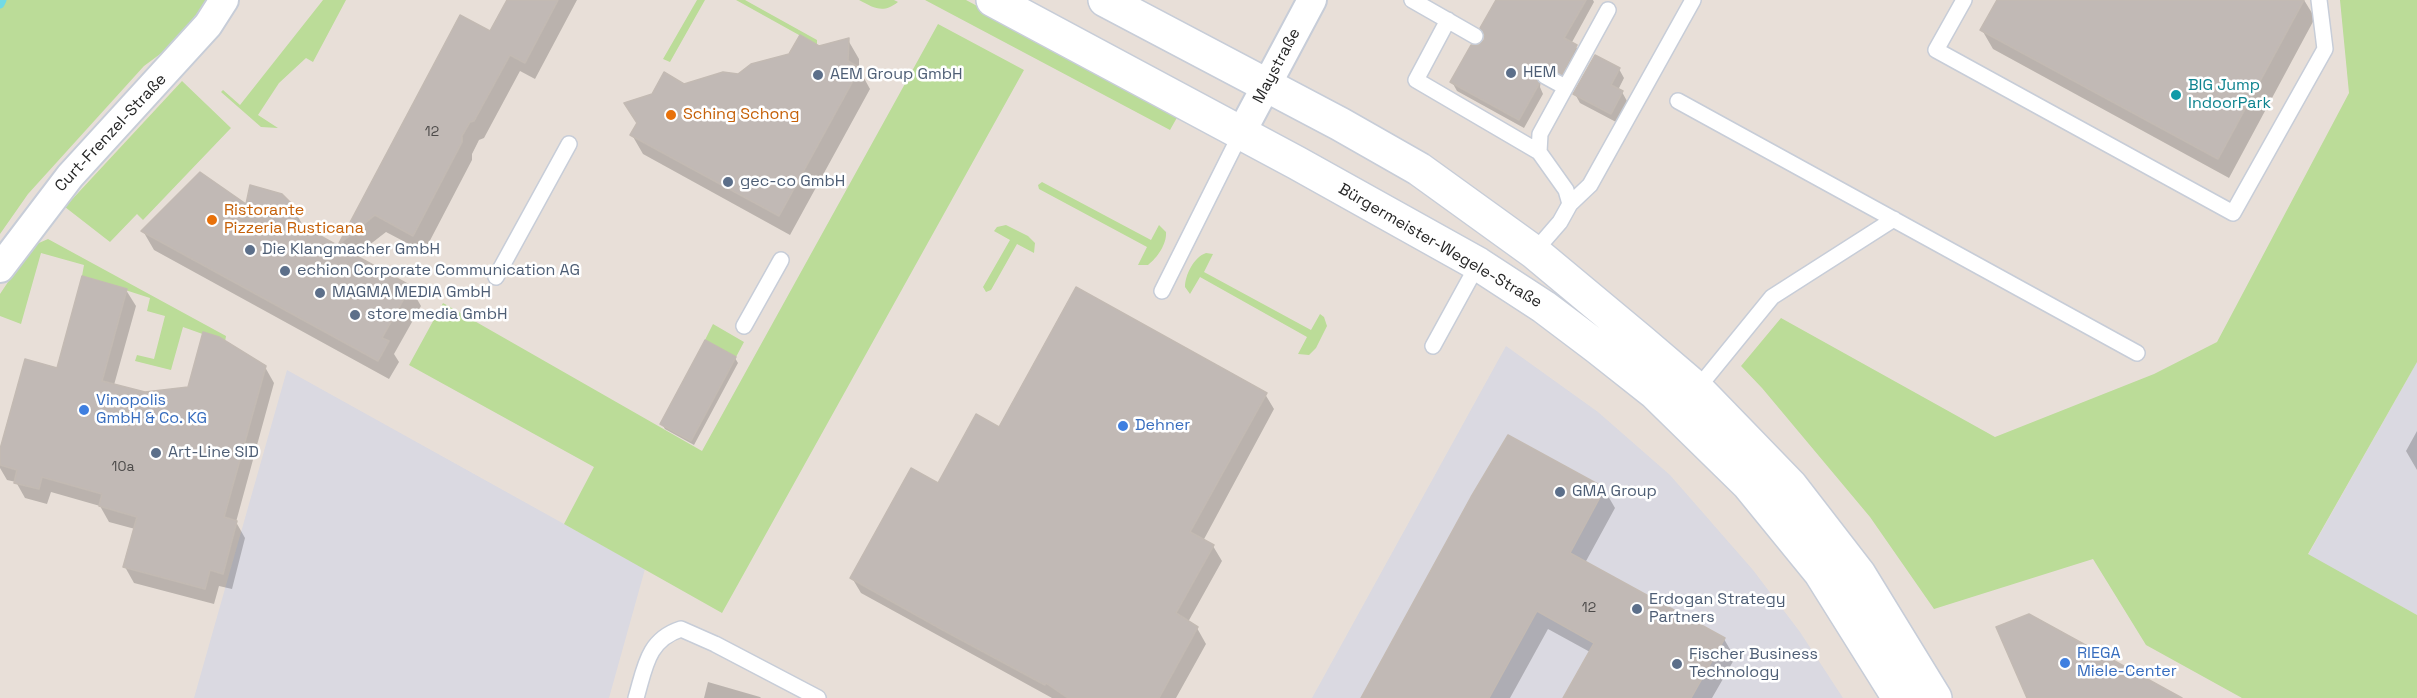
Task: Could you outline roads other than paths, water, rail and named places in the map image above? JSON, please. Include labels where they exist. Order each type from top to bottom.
[{"type":"main road","name":"Bürgermeister-Wegele-Straße","points":[[993,0],[1478,264],[1545,307],[1654,392],[1749,485],[1820,573],[1899,698]]},
{"type":"main road","points":[[1105,0],[1340,124],[1419,169],[1534,252],[1697,389],[1791,486],[1839,548],[1878,604],[1935,698]]},
{"type":"street","name":"Curt-Frenzel-Straße","points":[[0,268],[70,176],[208,26],[224,0]]},
{"type":"street","name":"Maystraße","points":[[1241,133],[1312,0]]},
{"type":"lane","points":[[1412,0],[1475,36]]},
{"type":"lane","points":[[1534,252],[1560,222],[1570,204],[1590,185],[1693,0]]},
{"type":"lane","points":[[1964,0],[1936,50],[2233,213],[2325,50],[2319,0]]},
{"type":"lane","points":[[1539,152],[1540,134],[1608,10]]},
{"type":"lane","points":[[1448,20],[1416,80],[1539,152],[1566,190],[1570,204]]},
{"type":"lane","points":[[1545,76],[1565,87]]},
{"type":"lane","points":[[1678,101],[2137,353]]},
{"type":"lane","points":[[1162,291],[1241,133]]},
{"type":"lane","points":[[496,277],[569,144]]},
{"type":"lane","points":[[1697,389],[1772,297],[1894,219]]},
{"type":"lane","points":[[744,326],[781,260]]},
{"type":"lane","points":[[1433,346],[1478,264]]},
{"type":"lane","points":[[636,698],[648,657],[665,634],[681,629],[716,644],[818,698]]},
{"type":"waterway","points":[[0,4],[2,0]]},
{"type":"place","name":"HEM","points":[[1511,73]]},
{"type":"place","name":"AEM Group GmbH","points":[[818,75]]},
{"type":"place","name":"BIG Jump IndoorPark","points":[[2176,95]]},
{"type":"place","name":"Sching Schong","points":[[671,115]]},
{"type":"place","name":"gec-co GmbH","points":[[728,182]]},
{"type":"place","name":"Ristorante Pizzeria Rusticana","points":[[212,220]]},
{"type":"place","name":"Die Klangmacher GmbH","points":[[250,250]]},
{"type":"place","name":"echion Corporate Communication AG","points":[[285,271]]},
{"type":"place","name":"MAGMA MEDIA GmbH","points":[[320,293]]},
{"type":"place","name":"store media GmbH","points":[[355,315]]},
{"type":"place","name":"Vinopolis GmbH & Co. KG","points":[[84,410]]},
{"type":"place","name":"Dehner","points":[[1123,426]]},
{"type":"place","name":"Art-Line SID","points":[[156,453]]},
{"type":"place","name":"GMA Group","points":[[1560,492]]},
{"type":"place","name":"Erdogan Strategy Partners","points":[[1637,609]]},
{"type":"place","name":"RIEGA Miele-Center","points":[[2065,663]]},
{"type":"place","name":"Fischer Business Technology","points":[[1677,664]]}]
